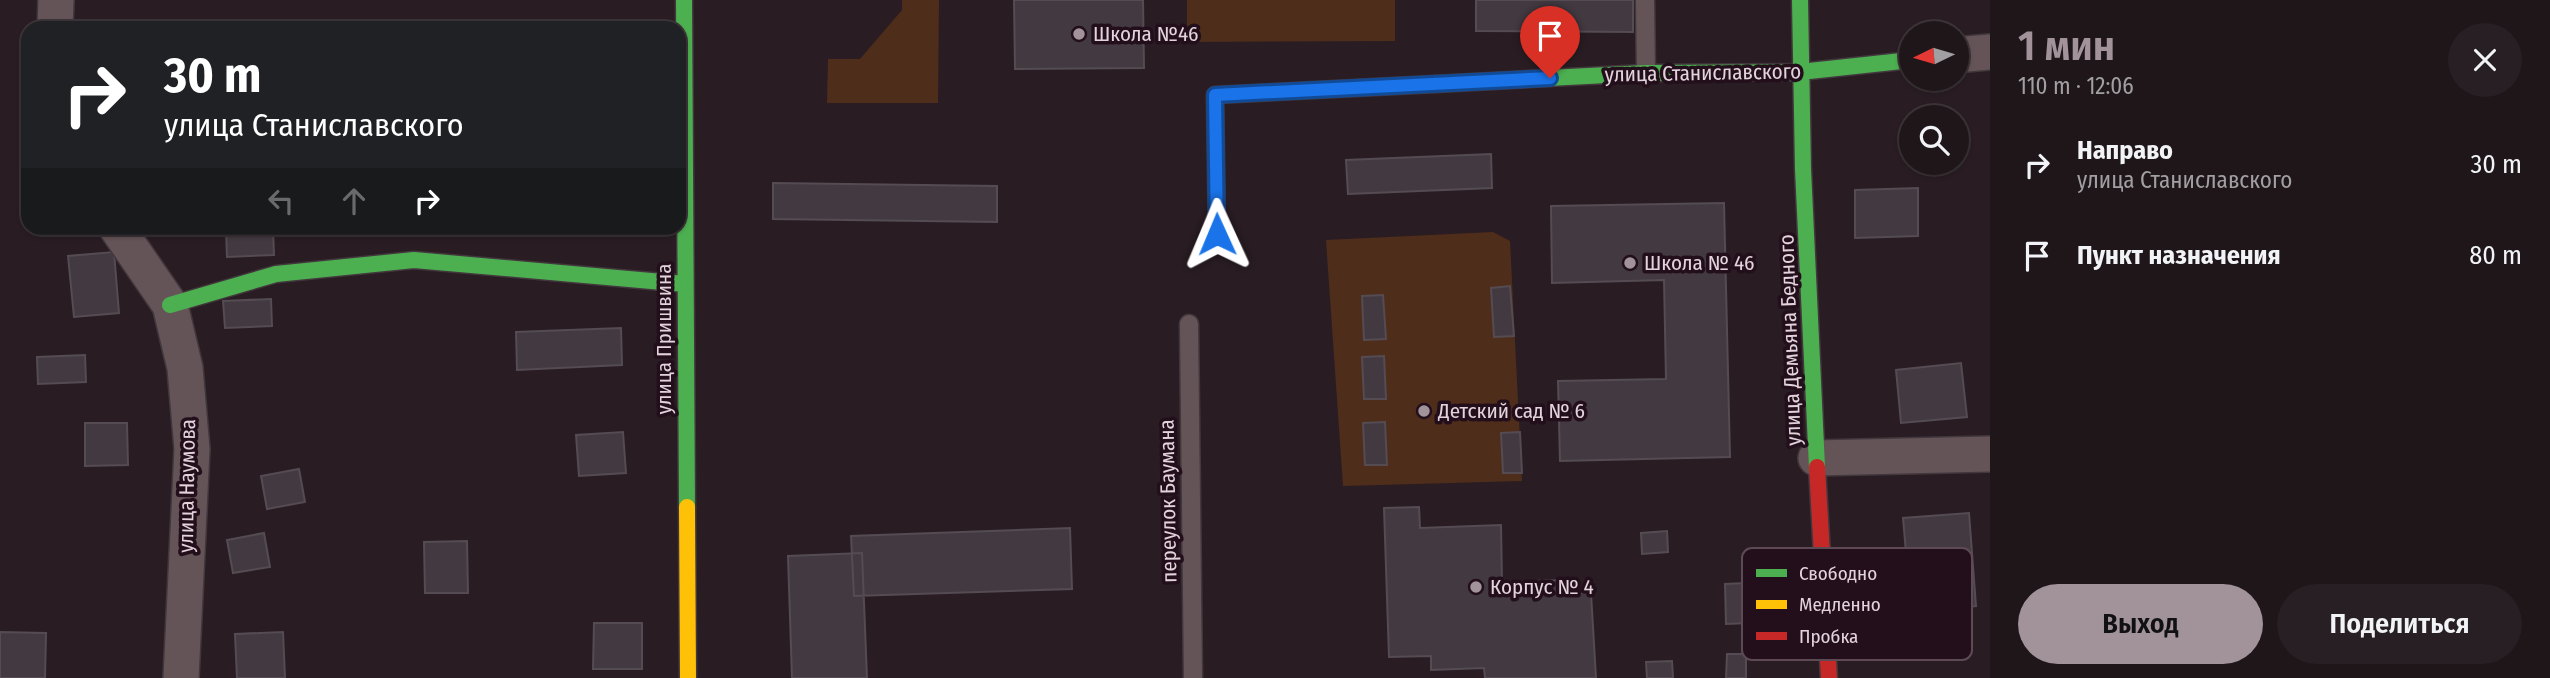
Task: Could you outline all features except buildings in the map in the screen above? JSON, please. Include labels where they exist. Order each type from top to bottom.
[{"type":"street","points":[[55,21],[56,0]]},
{"type":"street","name":"улица Пришвина","points":[[684,0],[684,21]]},
{"type":"street","name":"улица Демьяна Бедного","points":[[1800,0],[1800,72],[1821,548]]},
{"type":"street","points":[[1969,54],[1990,52]]},
{"type":"street","name":"улица Станиславского","points":[[1217,234],[1215,95],[1646,73],[1800,72],[1899,61]]},
{"type":"street","name":"улица Наумова","points":[[122,235],[170,305],[185,368],[192,449],[181,678]]},
{"type":"street","name":"улица Пришвина","points":[[685,235],[688,678]]},
{"type":"street","points":[[170,305],[276,274],[414,260],[685,284]]},
{"type":"street","points":[[1816,458],[1990,453]]},
{"type":"street","name":"улица Демьяна Бедного","points":[[1828,660],[1829,678]]},
{"type":"lane","points":[[1645,0],[1646,73]]},
{"type":"lane","name":"переулок Баумана","points":[[1189,324],[1193,678]]},
{"type":"shaded area","points":[[902,0],[939,0],[938,103],[827,103],[828,59],[860,59],[902,10]]},
{"type":"shaded area","points":[[1187,0],[1395,0],[1395,41],[1187,42]]},
{"type":"shaded area","points":[[1493,232],[1510,241],[1522,481],[1343,486],[1326,240]]},
{"type":"traffic: fast","points":[[684,0],[684,21]]},
{"type":"traffic: fast","points":[[1800,0],[1803,169],[1817,467]]},
{"type":"traffic: fast","points":[[1435,84],[1646,73],[1800,72],[1899,61]]},
{"type":"traffic: fast","points":[[685,235],[687,507]]},
{"type":"traffic: fast","points":[[170,305],[276,274],[414,260],[685,284]]},
{"type":"traffic: slow","points":[[1217,234],[1215,95],[1435,84]]},
{"type":"traffic: slow","points":[[687,507],[688,678]]},
{"type":"traffic: jam","points":[[1817,467],[1822,548]]},
{"type":"traffic: jam","points":[[1828,660],[1829,678]]},
{"type":"place","name":"Школа №46","points":[[1079,34]]},
{"type":"place","name":"Школа № 46","points":[[1630,263]]},
{"type":"place","name":"Детский сад № 6","points":[[1424,411]]},
{"type":"place","name":"Корпус № 4","points":[[1476,587]]},
{"type":"route","points":[[1217,234],[1215,95],[1550,78]]}]
